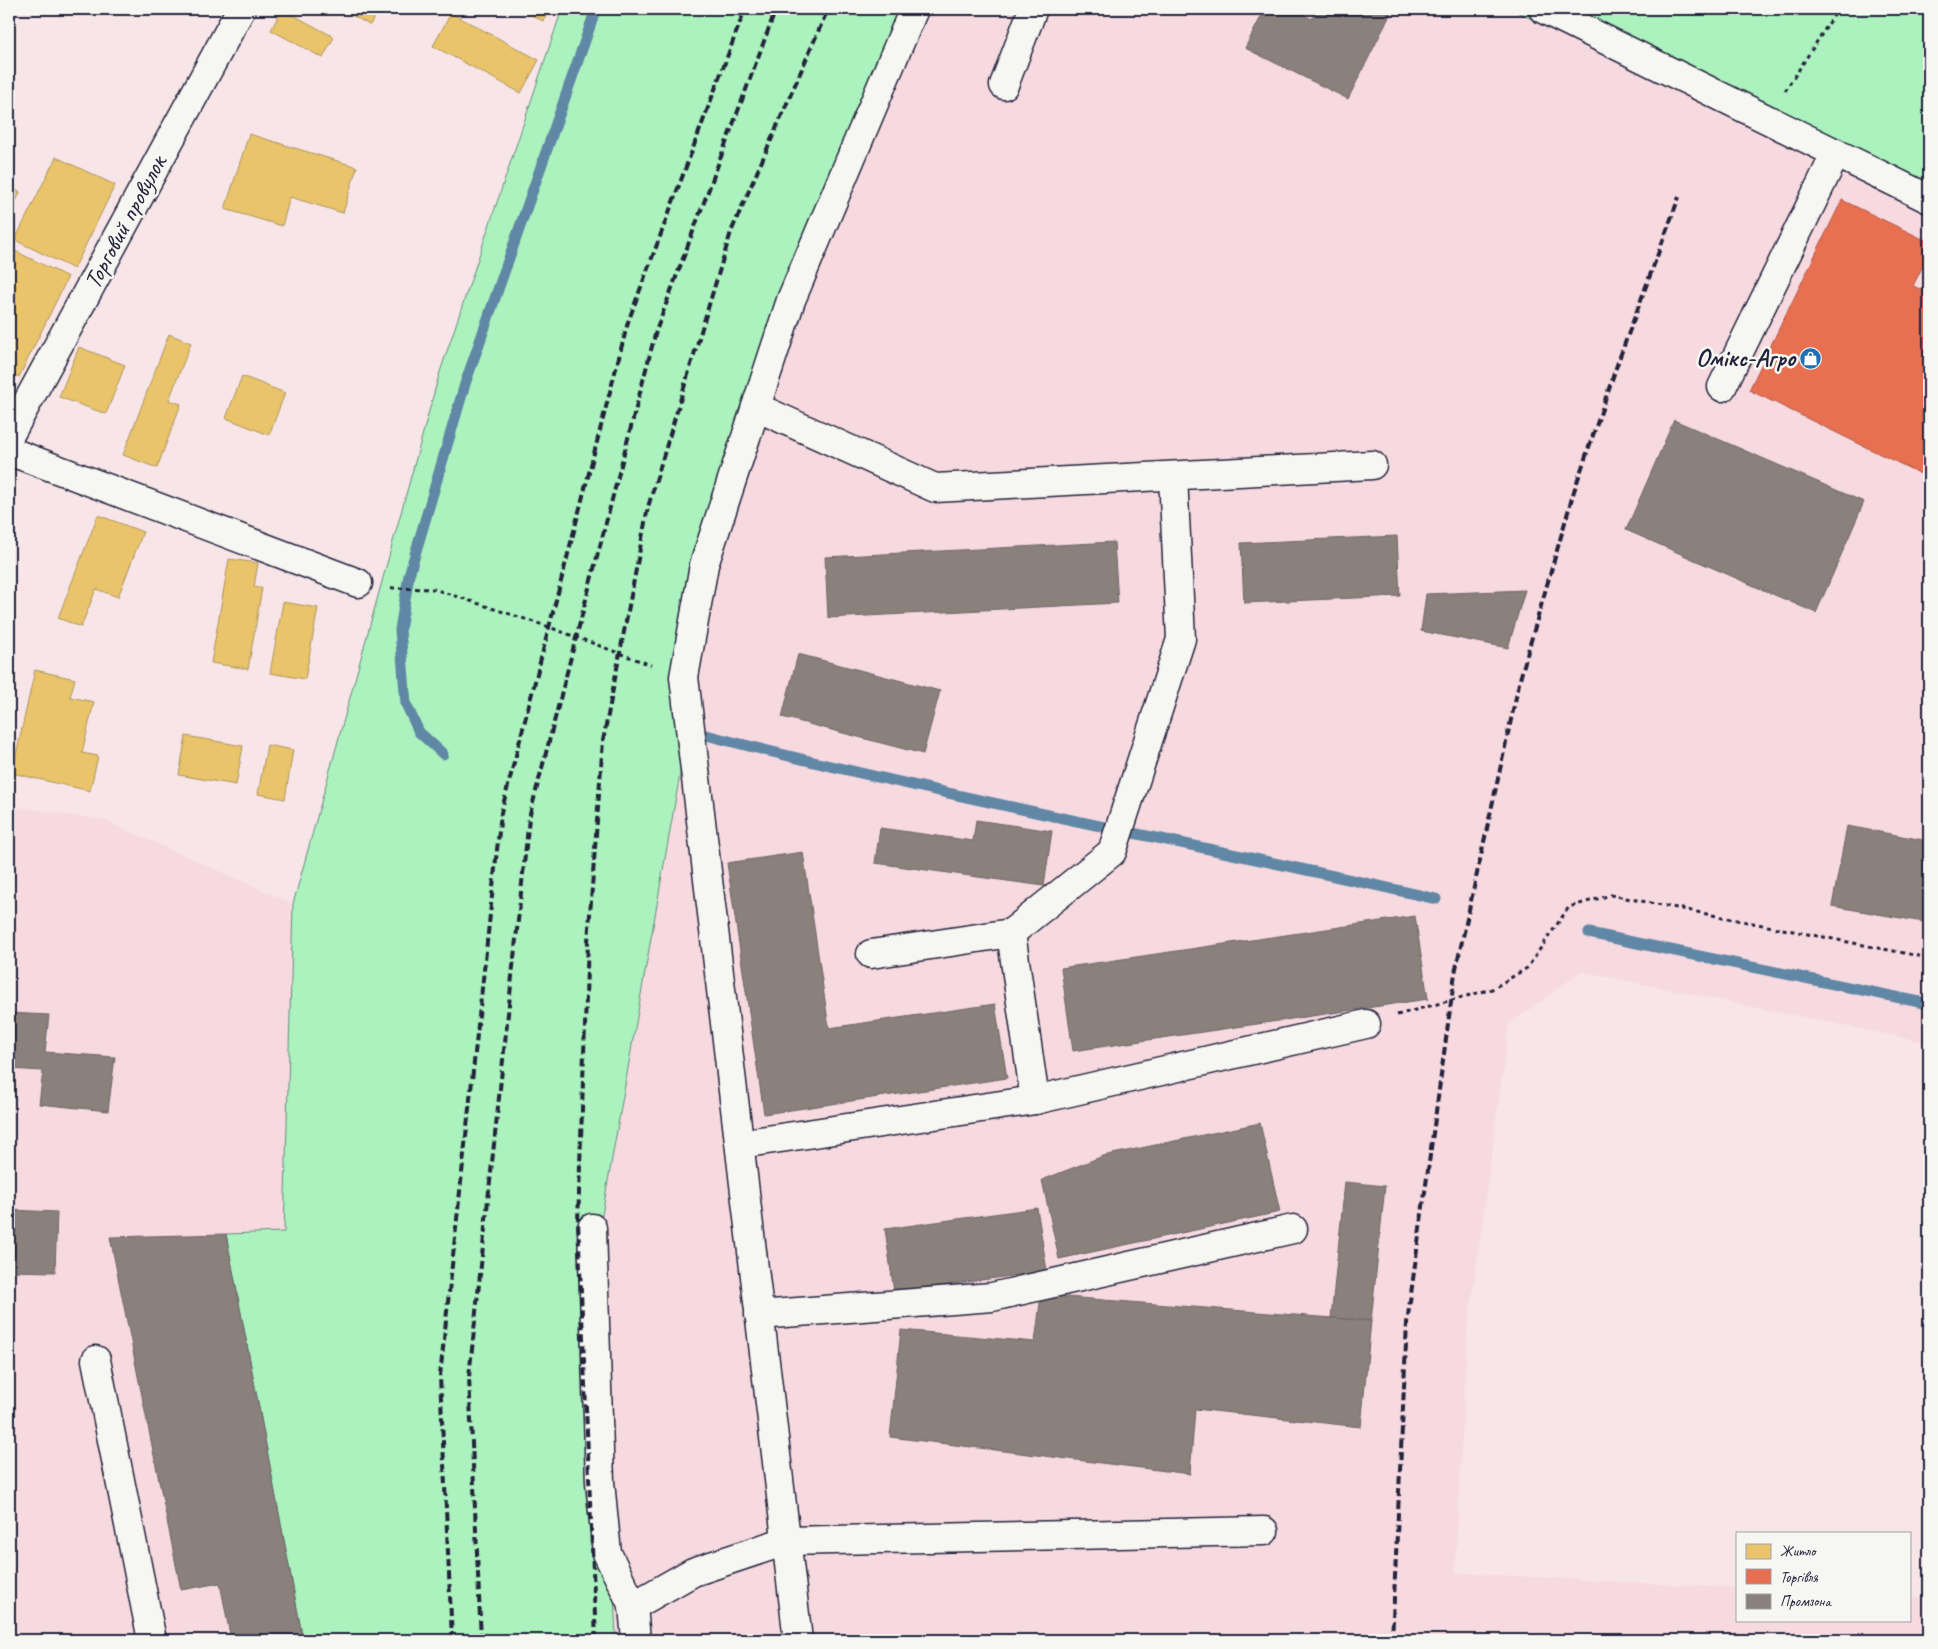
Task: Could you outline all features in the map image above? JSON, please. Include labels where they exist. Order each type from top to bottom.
[{"type":"street","name":"Торговий провулок","points":[[9,436],[240,9]]},
{"type":"street","points":[[798,1640],[684,678],[704,565],[791,300],[914,9]]},
{"type":"street","points":[[1004,85],[1033,9]]},
{"type":"street","points":[[1543,9],[1929,199]]},
{"type":"street","points":[[1722,387],[1836,153]]},
{"type":"street","points":[[756,407],[935,488],[1372,465]]},
{"type":"street","points":[[9,451],[358,584]]},
{"type":"street","points":[[871,954],[1011,933],[1112,852],[1181,639],[1173,476]]},
{"type":"street","points":[[1011,933],[1035,1100]]},
{"type":"street","points":[[740,1144],[1035,1100],[1366,1024]]},
{"type":"street","points":[[592,1228],[600,1482],[607,1553],[633,1606],[636,1640]]},
{"type":"street","points":[[760,1314],[992,1297],[1293,1229]]},
{"type":"street","points":[[96,1360],[152,1640]]},
{"type":"street","points":[[633,1606],[693,1572],[786,1541],[1264,1531]]},
{"type":"path","points":[[1766,119],[1838,9]]},
{"type":"path","points":[[384,587],[434,589],[549,627],[684,678]]},
{"type":"path","points":[[1366,1024],[1492,989],[1527,968],[1569,907],[1611,895],[1929,958]]},
{"type":"shaded area","points":[[929,9],[1511,9],[1929,215],[1929,1043],[1581,971],[1509,1024],[1467,1333],[1455,1573],[1736,1588],[1736,1622],[1910,1622],[1910,1597],[1929,1598],[1929,1640],[616,1640],[599,1232],[717,565],[802,307]]},
{"type":"shaded area","points":[[9,806],[103,820],[293,904],[284,1233],[226,1235],[303,1640],[9,1640]]},
{"type":"green space","points":[[562,9],[929,9],[802,307],[717,565],[599,1232],[616,1640],[303,1640],[226,1234],[284,1232],[293,904],[439,375]]},
{"type":"green space","points":[[1511,9],[1929,9],[1929,215]]},
{"type":"building: Житло","points":[[282,9],[334,37],[323,58],[271,30]]},
{"type":"building: Житло","points":[[341,9],[379,9],[370,25]]},
{"type":"building: Житло","points":[[520,9],[550,9],[543,21]]},
{"type":"building: Житло","points":[[451,13],[539,60],[521,93],[433,46]]},
{"type":"building: Житло","points":[[249,134],[357,167],[343,213],[290,197],[282,226],[225,209]]},
{"type":"building: Житло","points":[[56,157],[115,185],[74,269],[15,240]]},
{"type":"building: Житло","points":[[9,187],[20,192],[9,218]]},
{"type":"building: Житло","points":[[9,248],[68,277],[19,377],[9,372]]},
{"type":"building: Житло","points":[[169,334],[191,343],[169,400],[181,404],[157,468],[123,455]]},
{"type":"building: Житло","points":[[79,347],[125,365],[106,414],[59,397]]},
{"type":"building: Житло","points":[[242,376],[285,393],[269,435],[226,418]]},
{"type":"building: Житло","points":[[98,515],[143,532],[118,597],[96,589],[81,627],[58,618]]},
{"type":"building: Житло","points":[[229,559],[258,563],[254,587],[262,588],[248,669],[211,663]]},
{"type":"building: Житло","points":[[283,602],[318,608],[305,679],[270,673]]},
{"type":"building: Житло","points":[[35,670],[75,679],[70,697],[94,702],[82,753],[98,756],[90,791],[12,773]]},
{"type":"building: Житло","points":[[186,736],[243,746],[236,785],[179,775]]},
{"type":"building: Житло","points":[[267,745],[293,750],[285,799],[258,794]]},
{"type":"building: Торгівля","points":[[1842,200],[1929,242],[1929,253],[1913,286],[1929,293],[1929,478],[1749,390]]},
{"type":"building: Промзона","points":[[1265,9],[1292,9],[1312,19],[1317,9],[1393,9],[1348,99],[1245,48]]},
{"type":"building: Промзона","points":[[1674,420],[1864,502],[1816,613],[1626,530]]},
{"type":"building: Промзона","points":[[1397,536],[1400,596],[1244,603],[1241,543]]},
{"type":"building: Промзона","points":[[1114,542],[1118,603],[828,618],[825,557]]},
{"type":"building: Промзона","points":[[1525,590],[1508,648],[1421,631],[1426,594]]},
{"type":"building: Промзона","points":[[798,654],[940,691],[923,754],[782,717]]},
{"type":"building: Промзона","points":[[976,820],[1052,831],[1044,886],[875,863],[880,828],[973,841]]},
{"type":"building: Промзона","points":[[1847,826],[1929,841],[1929,923],[1832,906]]},
{"type":"building: Промзона","points":[[803,852],[829,1028],[995,1004],[1007,1078],[764,1114],[727,863]]},
{"type":"building: Промзона","points":[[1415,916],[1428,999],[1073,1051],[1061,968]]},
{"type":"building: Промзона","points":[[9,1013],[49,1015],[45,1052],[115,1057],[108,1111],[39,1104],[43,1071],[9,1069]]},
{"type":"building: Промзона","points":[[1260,1123],[1280,1212],[1059,1259],[1042,1180],[1103,1156]]},
{"type":"building: Промзона","points":[[1345,1182],[1385,1186],[1371,1321],[1331,1318]]},
{"type":"building: Промзона","points":[[1037,1208],[1047,1271],[894,1292],[885,1229]]},
{"type":"building: Промзона","points":[[9,1210],[57,1212],[55,1272],[9,1271]]},
{"type":"building: Промзона","points":[[226,1234],[303,1640],[231,1640],[220,1583],[181,1590],[110,1237]]},
{"type":"building: Промзона","points":[[1041,1295],[1371,1321],[1361,1427],[1195,1409],[1190,1474],[890,1437],[901,1330],[1035,1342]]},
{"type":"waterway","points":[[443,754],[419,732],[406,704],[400,630],[409,575],[465,384],[596,9]]},
{"type":"waterway","points":[[706,735],[979,800],[1436,899]]},
{"type":"waterway","points":[[1589,933],[1929,1004]]},
{"type":"railway","points":[[452,1640],[440,1376],[501,813],[628,322],[745,9]]},
{"type":"railway","points":[[481,1640],[469,1377],[529,818],[656,331],[776,9]]},
{"type":"railway","points":[[596,1640],[578,1222],[588,941],[603,741],[648,507],[731,232],[828,9]]},
{"type":"railway","points":[[1392,1640],[1407,1323],[1455,973],[1520,679],[1574,491],[1618,362],[1679,197]]},
{"type":"place","name":"Омiкс-Агро","points":[[1811,358]]}]
